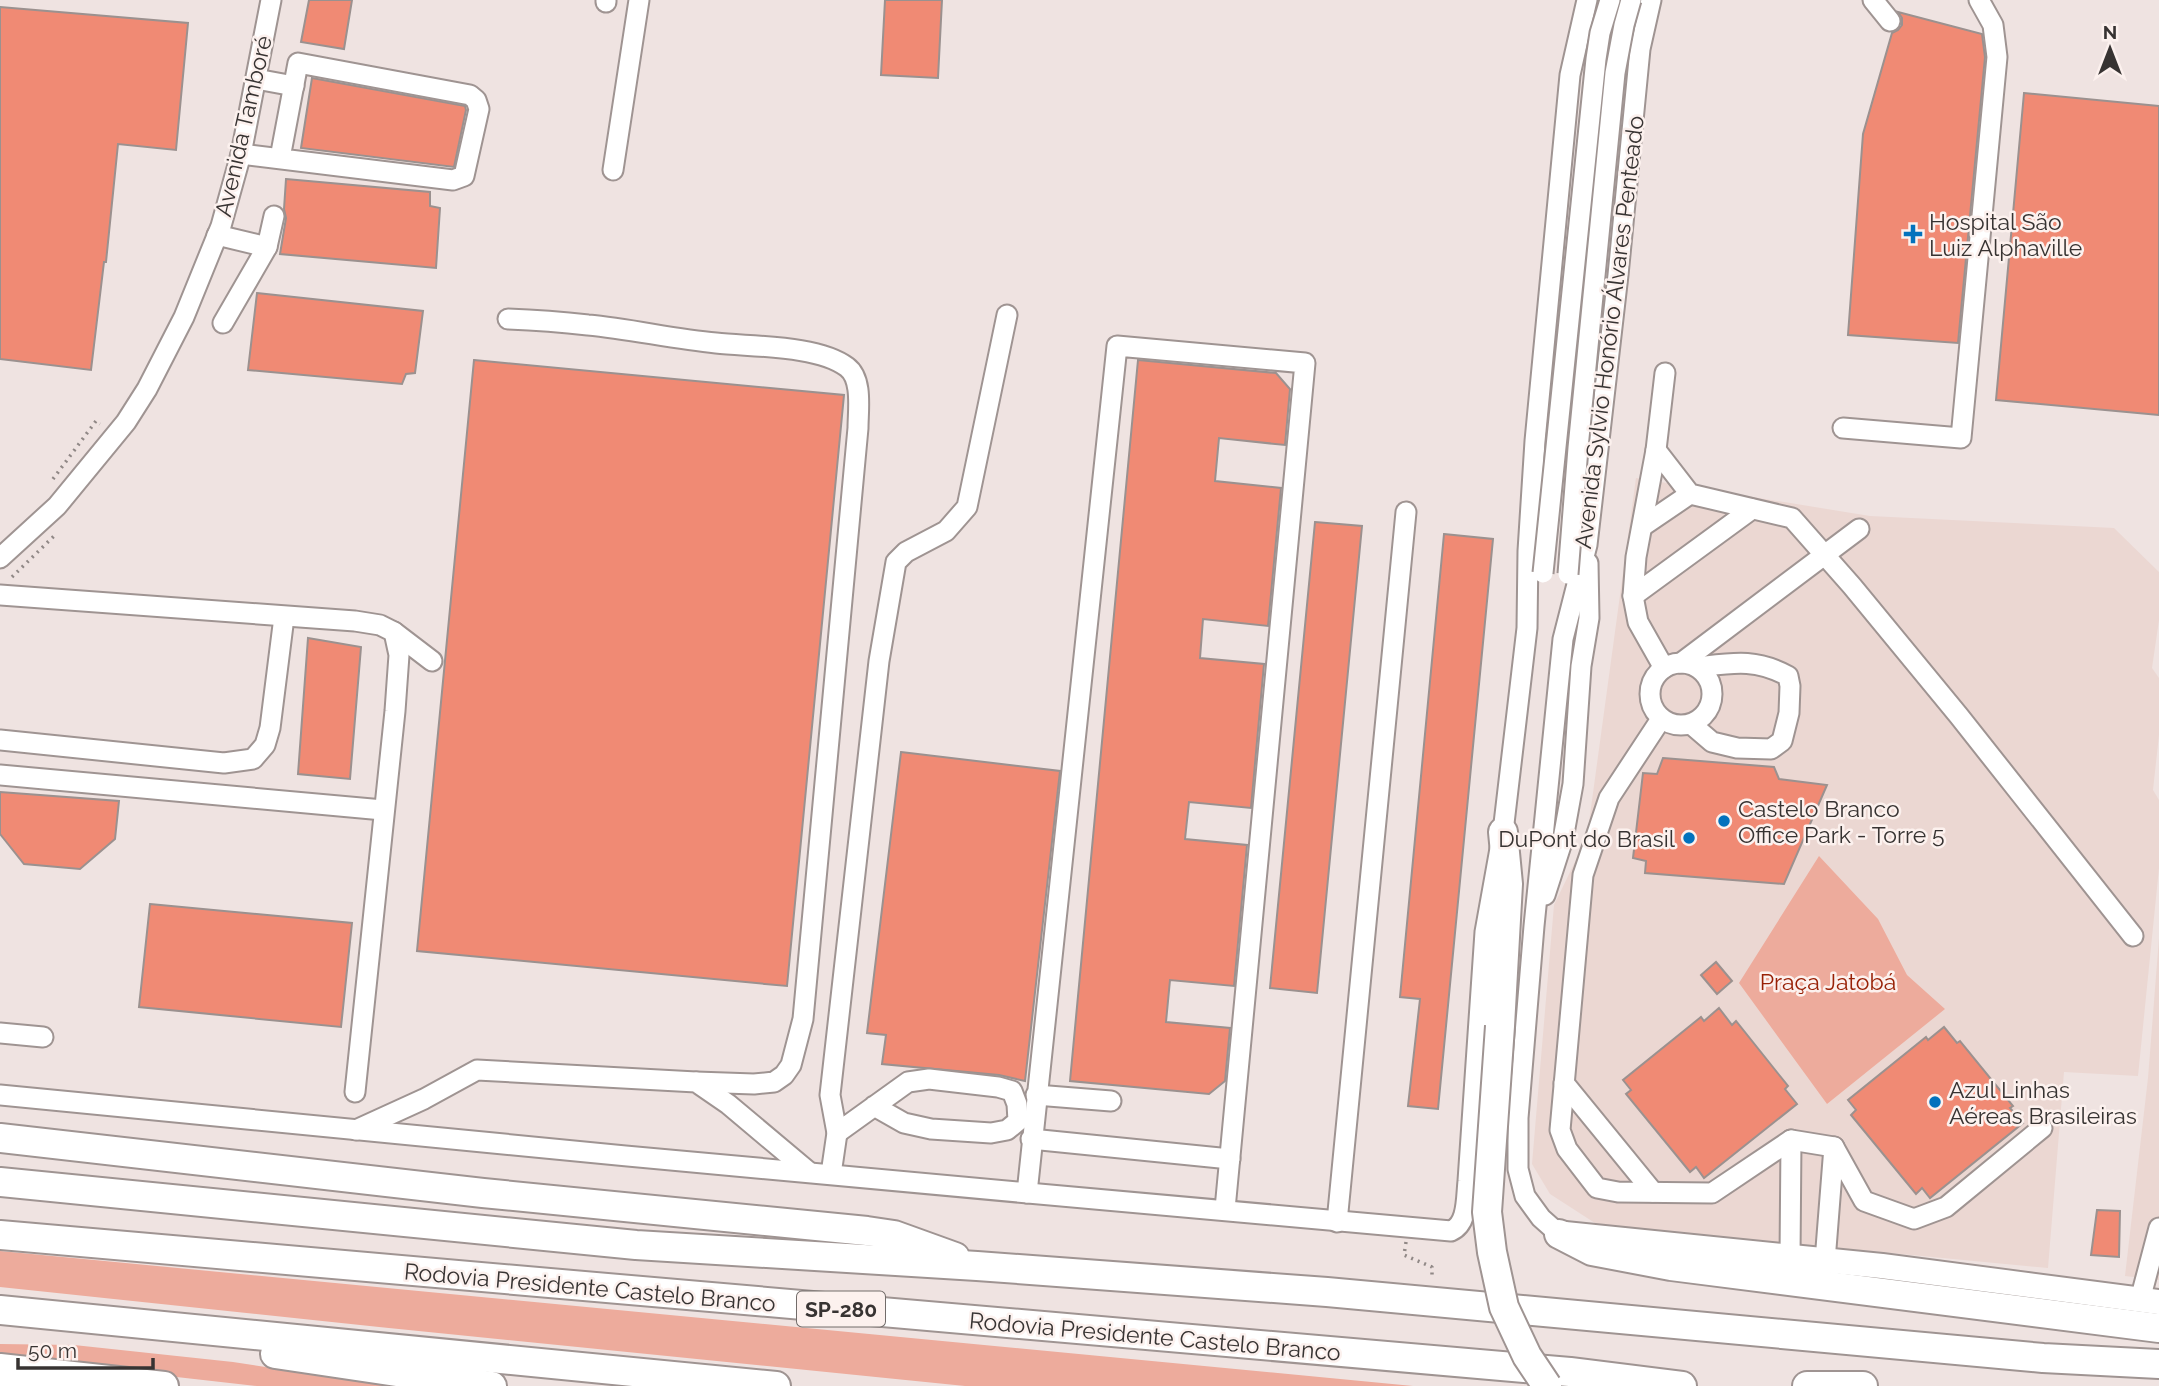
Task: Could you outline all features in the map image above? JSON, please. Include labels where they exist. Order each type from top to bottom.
[{"type":"highway","points":[[1503,832],[1508,884],[1487,1212],[1492,1252],[1504,1307],[1527,1356],[1546,1386]]},
{"type":"highway","points":[[0,1138],[483,1193],[867,1231],[917,1242],[977,1266]]},
{"type":"highway","points":[[0,1182],[636,1245],[977,1266],[1327,1292],[2043,1358],[2159,1364]]},
{"type":"highway","points":[[1559,1234],[1592,1251],[1671,1266],[2159,1328]]},
{"type":"highway","name":"Rodovia Presidente Castelo Branco","points":[[0,1235],[1570,1372],[1682,1386]]},
{"type":"highway","points":[[0,1310],[776,1386]]},
{"type":"highway","points":[[73,1316],[272,1354],[492,1386]]},
{"type":"highway","points":[[0,1368],[164,1386]]},
{"type":"highway","points":[[1807,1386],[1863,1386]]},
{"type":"main road","points":[[1559,1234],[1790,1257],[2150,1301]]},
{"type":"main road","points":[[0,1385],[29,1386]]},
{"type":"street","name":"Avenida Tamboré","points":[[0,558],[57,506],[126,422],[147,389],[184,317],[217,235],[241,154],[271,0]]},
{"type":"street","points":[[613,170],[639,0]]},
{"type":"street","points":[[0,1095],[1027,1193],[1225,1209],[1337,1222],[1451,1231],[1460,1227],[1465,1204],[1485,932],[1503,832],[1527,628],[1528,551],[1535,441],[1570,75],[1587,0]]},
{"type":"street","points":[[1527,628],[1543,573],[1596,59],[1600,33],[1610,0]]},
{"type":"street","points":[[1563,639],[1578,448],[1615,73],[1631,0]]},
{"type":"street","name":"Avenida Sylvio Honório Álvares Penteado","points":[[1559,1234],[1533,1210],[1525,1196],[1518,1169],[1518,1118],[1563,639],[1587,545],[1618,275],[1640,48],[1651,0]]},
{"type":"street","points":[[1872,0],[1890,21]]},
{"type":"street","points":[[1843,428],[1961,438],[1997,57],[1993,25],[1979,0]]},
{"type":"street","points":[[1578,37],[1640,48]]},
{"type":"street","points":[[241,154],[453,180],[464,176],[479,109],[470,94],[298,63],[280,158]]},
{"type":"street","points":[[256,79],[293,86]]},
{"type":"street","points":[[223,323],[267,247],[274,216]]},
{"type":"street","points":[[217,235],[267,247]]},
{"type":"street","points":[[831,1174],[837,1133],[830,1095],[879,661],[896,562],[906,552],[946,531],[967,506],[1007,315]]},
{"type":"street","points":[[355,1130],[433,1094],[477,1070],[696,1082],[774,1082],[791,1065],[803,1019],[858,428],[858,387],[850,368],[832,358],[772,347],[715,343],[589,325],[508,319]]},
{"type":"street","points":[[1027,1193],[1035,1095],[1117,346],[1304,363],[1225,1209]]},
{"type":"street","points":[[1665,373],[1656,450],[1636,557],[1633,596],[1638,622],[1681,666],[1710,682],[1712,703],[1701,719],[1691,724],[1681,726],[1661,719],[1650,701],[1652,681],[1681,666],[1859,528]]},
{"type":"street","points":[[1656,450],[1690,494],[1792,518],[1959,716],[2133,936]]},
{"type":"street","points":[[1643,526],[1690,494]]},
{"type":"street","points":[[1633,596],[1752,509]]},
{"type":"street","points":[[1337,1222],[1406,512]]},
{"type":"street","points":[[1534,926],[1563,839],[1573,784],[1581,666],[1590,589],[1587,545]]},
{"type":"street","points":[[0,595],[355,621],[380,625],[394,632],[432,661]]},
{"type":"street","points":[[0,740],[224,762],[253,759],[265,745],[270,728],[284,617]]},
{"type":"street","points":[[355,1092],[398,674],[399,655],[394,632]]},
{"type":"street","points":[[1681,666],[1741,662],[1769,666],[1788,676],[1790,686],[1789,713],[1782,741],[1771,749],[1737,748],[1712,742],[1691,724]]},
{"type":"street","points":[[1661,719],[1609,799],[1583,874],[1560,1130],[1567,1149],[1597,1188],[1618,1192],[1712,1193],[1791,1140],[1834,1147]]},
{"type":"street","points":[[0,775],[383,810]]},
{"type":"street","points":[[0,1033],[43,1037]]},
{"type":"street","points":[[837,1133],[874,1106],[908,1082],[929,1079],[1012,1091],[1017,1104],[1018,1121],[1007,1130],[991,1133],[931,1129],[904,1123],[874,1106]]},
{"type":"street","points":[[696,1082],[728,1104],[809,1172]]},
{"type":"street","points":[[1564,1083],[1653,1192]]},
{"type":"street","points":[[1035,1095],[1111,1101]]},
{"type":"street","points":[[1834,1147],[1864,1201],[1914,1219],[1946,1207],[2042,1128]]},
{"type":"street","points":[[1031,1139],[1230,1159]]},
{"type":"street","points":[[1790,1257],[1791,1140]]},
{"type":"street","points":[[1825,1261],[1834,1147]]},
{"type":"street","points":[[2150,1301],[2159,1228]]},
{"type":"path","points":[[1407,1226],[1405,1255],[1432,1268],[1432,1275]]},
{"type":"shaded area","points":[[1636,478],[1870,516],[2114,528],[2159,572],[2159,620],[2152,668],[2159,678],[2159,735],[2153,790],[2159,800],[2159,868],[2138,1076],[2064,1072],[2048,1268],[1598,1225],[1550,1194],[1532,1164],[1554,905],[1587,837]]},
{"type":"shaded area","points":[[2159,938],[2159,1280],[2125,1276],[2148,1078]]},
{"type":"green space","name":"Praça Jatobá","points":[[1819,856],[1878,919],[1907,975],[1945,1009],[1827,1104],[1739,983]]},
{"type":"green space","points":[[0,1251],[1413,1386],[965,1386],[0,1287]]},
{"type":"green space","points":[[0,1344],[74,1345],[233,1362],[389,1386],[257,1386],[0,1357]]},
{"type":"building","points":[[309,0],[352,0],[344,49],[301,42]]},
{"type":"building","points":[[885,0],[942,0],[938,78],[881,75]]},
{"type":"building","points":[[0,7],[188,23],[176,150],[118,144],[91,370],[0,359]]},
{"type":"building","name":"Hospital São Luiz Alphaville","points":[[1898,12],[1982,34],[1985,57],[1958,343],[1848,335],[1863,134],[1892,33],[1902,25]]},
{"type":"building","points":[[312,78],[465,106],[454,167],[301,148]]},
{"type":"building","points":[[2024,93],[2159,106],[2159,415],[1996,400]]},
{"type":"building","points":[[286,179],[430,192],[430,206],[440,208],[436,268],[280,254],[286,218]]},
{"type":"building","points":[[257,293],[423,311],[415,373],[406,374],[402,384],[248,370]]},
{"type":"building","points":[[474,360],[844,395],[787,986],[417,951]]},
{"type":"building","points":[[1138,360],[1276,373],[1290,389],[1285,445],[1219,438],[1215,481],[1281,488],[1268,626],[1203,619],[1200,658],[1264,664],[1251,808],[1189,802],[1185,839],[1247,845],[1234,986],[1170,980],[1166,1022],[1230,1028],[1225,1081],[1209,1094],[1070,1081]]},
{"type":"building","points":[[1315,522],[1362,526],[1317,993],[1270,988]]},
{"type":"building","points":[[1444,534],[1493,539],[1438,1109],[1408,1106],[1420,999],[1400,997]]},
{"type":"building","points":[[308,638],[361,647],[350,779],[298,774]]},
{"type":"building","points":[[901,752],[1060,771],[1025,1081],[999,1075],[882,1064],[886,1035],[867,1033]]},
{"type":"building","name":"Castelo Branco Office Park - Torre 5","points":[[1663,758],[1774,767],[1779,779],[1827,785],[1784,884],[1645,873],[1646,861],[1633,858],[1643,773],[1657,774]]},
{"type":"building","points":[[0,792],[119,801],[115,839],[80,869],[24,864],[0,834]]},
{"type":"building","points":[[150,904],[352,923],[341,1027],[139,1007]]},
{"type":"building","points":[[1716,962],[1732,981],[1717,994],[1701,975]]},
{"type":"building","points":[[1719,1008],[1732,1025],[1736,1021],[1788,1086],[1785,1089],[1797,1104],[1704,1178],[1696,1167],[1690,1172],[1626,1094],[1631,1090],[1623,1080],[1701,1017],[1704,1021]]},
{"type":"building","points":[[1944,1027],[1957,1043],[1960,1041],[2013,1106],[2010,1108],[2023,1123],[1930,1198],[1922,1188],[1916,1194],[1851,1115],[1856,1110],[1848,1100],[1926,1037],[1928,1040]]},
{"type":"building","points":[[2097,1210],[2120,1211],[2119,1257],[2091,1255]]},
{"type":"place","name":"Hospital São Luiz Alphaville","points":[[1913,234]]},
{"type":"place","name":"Castelo Branco Office Park - Torre 5","points":[[1724,821]]},
{"type":"place","name":"DuPont do Brasil","points":[[1689,838]]},
{"type":"place","name":"Azul Linhas Aéreas Brasileiras","points":[[1935,1102]]}]
